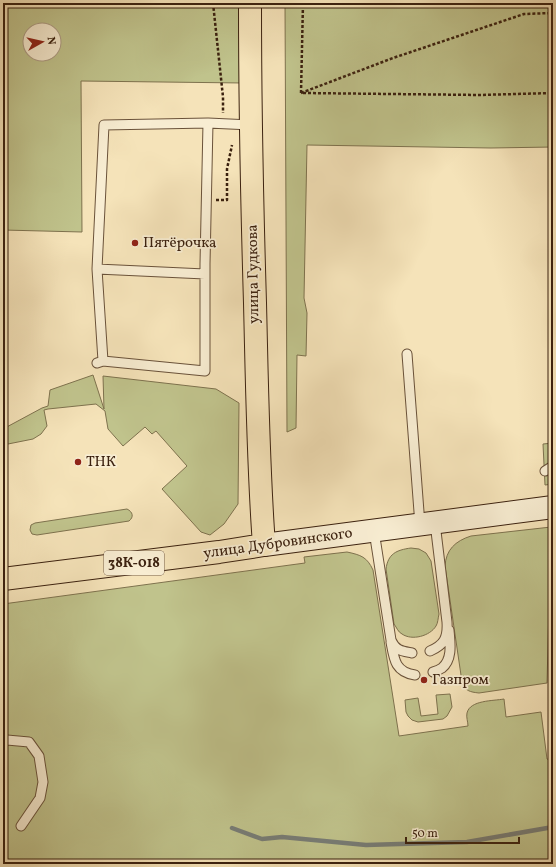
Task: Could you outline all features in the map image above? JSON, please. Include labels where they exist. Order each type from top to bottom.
[{"type":"main road","name":"улица Гудкова","points":[[250,3],[251,128],[258,412],[260,489],[264,545]]},
{"type":"main road","name":"улица Дубровинского","points":[[3,579],[211,553],[553,507]]},
{"type":"lane","points":[[208,123],[204,371],[100,362],[97,269],[104,125],[208,123],[251,128]]},
{"type":"lane","points":[[97,269],[205,274]]},
{"type":"lane","points":[[407,354],[427,524],[450,642],[448,660],[442,668],[433,672]]},
{"type":"lane","points":[[545,471],[553,466]]},
{"type":"lane","points":[[374,531],[394,657],[397,666],[403,671],[415,675]]},
{"type":"lane","points":[[430,651],[438,647],[446,638],[448,631],[447,622]]},
{"type":"lane","points":[[391,640],[394,647],[402,651],[412,653]]},
{"type":"lane","points":[[3,741],[29,742],[38,756],[43,782],[40,798],[21,826]]},
{"type":"path","points":[[213,3],[222,97],[223,124]]},
{"type":"path","points":[[301,93],[303,3]]},
{"type":"path","points":[[301,93],[393,58],[524,14],[553,13]]},
{"type":"path","points":[[301,93],[479,95],[553,93]]},
{"type":"path","points":[[206,200],[227,200],[227,169],[234,132],[251,128]]},
{"type":"green space","points":[[3,3],[240,3],[243,83],[81,81],[82,232],[3,230]]},
{"type":"green space","points":[[285,3],[553,3],[553,147],[491,148],[307,145],[304,298],[307,313],[306,356],[297,355],[296,428],[287,432]]},
{"type":"green space","points":[[93,375],[104,409],[103,376],[216,389],[239,403],[238,504],[224,524],[210,535],[201,532],[162,489],[187,466],[156,431],[152,434],[145,427],[123,446],[108,429],[105,411],[96,404],[44,410],[47,426],[41,434],[33,439],[3,445],[3,429],[48,406],[50,390]]},
{"type":"green space","points":[[553,443],[553,484],[545,485],[543,444]]},
{"type":"green space","points":[[127,509],[132,515],[132,518],[129,521],[37,535],[32,534],[30,530],[31,525],[35,523]]},
{"type":"green space","points":[[551,527],[547,683],[479,693],[468,690],[462,682],[445,566],[449,551],[456,543],[471,536]]},
{"type":"green space","points":[[411,548],[419,549],[426,553],[431,561],[439,614],[436,626],[433,630],[425,635],[416,637],[402,634],[394,624],[386,569],[391,556],[401,550]]},
{"type":"green space","points":[[347,552],[356,554],[366,559],[373,570],[399,736],[468,726],[467,713],[469,709],[477,703],[488,701],[504,699],[506,717],[541,712],[547,759],[553,761],[553,864],[3,864],[3,604],[305,563],[304,557]]},
{"type":"green space","points":[[450,694],[452,707],[447,716],[443,719],[418,722],[412,720],[406,712],[405,700],[418,698],[421,716],[438,714],[436,695]]},
{"type":"waterway","points":[[232,828],[262,839],[282,837],[366,845],[467,842],[553,827]]},
{"type":"place","name":"Пятёрочка","points":[[135,243]]},
{"type":"place","name":"ТНК","points":[[78,462]]},
{"type":"place","name":"Газпром","points":[[424,680]]}]
